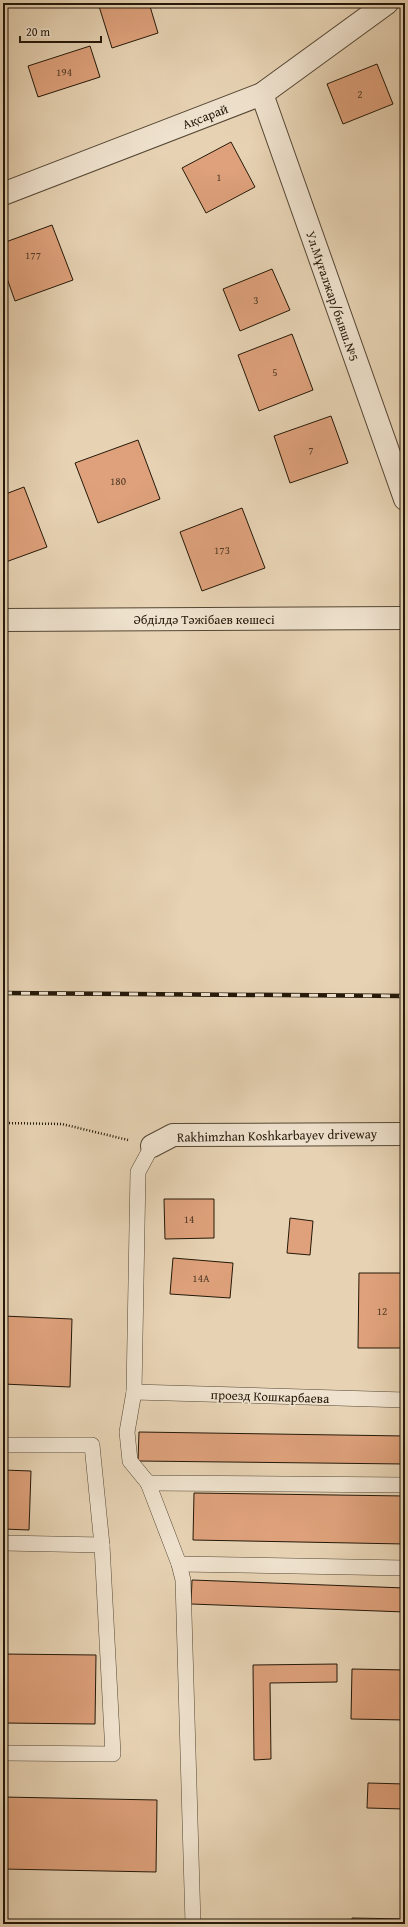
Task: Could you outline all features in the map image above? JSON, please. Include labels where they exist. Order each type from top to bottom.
[{"type":"street","name":"Ақсарай","points":[[3,194],[262,94],[388,3]]},
{"type":"street","name":"Ул.Мұғалжар/бывш.№5","points":[[262,94],[405,499]]},
{"type":"street","name":"Әбділдә Тәжібаев көшесі","points":[[3,620],[405,618]]},
{"type":"street","name":"Rakhimzhan Koshkarbayev driveway","points":[[152,1146],[173,1135],[405,1134]]},
{"type":"lane","points":[[152,1146],[138,1172],[134,1392],[127,1432],[130,1460],[148,1483],[179,1564],[183,1580],[192,1924]]},
{"type":"lane","name":"проезд Кошкарбаева","points":[[134,1392],[405,1400]]},
{"type":"lane","points":[[3,1445],[92,1444],[102,1545],[113,1754],[3,1753]]},
{"type":"lane","points":[[148,1483],[405,1485]]},
{"type":"lane","points":[[3,1543],[102,1545]]},
{"type":"lane","points":[[179,1564],[405,1568]]},
{"type":"path","points":[[3,1123],[62,1124],[152,1146]]},
{"type":"building","points":[[98,3],[149,3],[158,33],[112,48]]},
{"type":"building","points":[[90,46],[100,77],[38,97],[28,66]]},
{"type":"building","points":[[377,64],[393,104],[343,124],[327,84]]},
{"type":"building","points":[[231,142],[255,187],[206,213],[182,168]]},
{"type":"building","points":[[52,225],[73,280],[15,301],[3,267],[3,243]]},
{"type":"building","points":[[272,269],[290,310],[240,331],[223,289]]},
{"type":"building","points":[[292,334],[313,390],[259,411],[238,355]]},
{"type":"building","points":[[331,416],[348,463],[290,483],[274,436]]},
{"type":"building","points":[[138,440],[160,499],[98,523],[75,463]]},
{"type":"building","points":[[24,487],[47,547],[3,563],[3,495]]},
{"type":"building","points":[[242,508],[265,568],[202,591],[180,532]]},
{"type":"building","points":[[164,1199],[214,1199],[214,1238],[165,1239]]},
{"type":"building","points":[[290,1218],[313,1221],[310,1255],[287,1253]]},
{"type":"building","points":[[173,1258],[233,1263],[230,1298],[170,1294]]},
{"type":"building","points":[[359,1273],[405,1273],[405,1348],[358,1348]]},
{"type":"building","points":[[3,1316],[72,1319],[70,1387],[3,1384]]},
{"type":"building","points":[[139,1432],[405,1436],[405,1464],[138,1461]]},
{"type":"building","points":[[3,1470],[31,1471],[29,1530],[3,1529]]},
{"type":"building","points":[[194,1493],[405,1496],[405,1544],[193,1540]]},
{"type":"building","points":[[192,1580],[405,1588],[405,1612],[191,1604]]},
{"type":"building","points":[[3,1654],[96,1655],[95,1724],[3,1723]]},
{"type":"building","points":[[337,1664],[337,1682],[270,1683],[271,1759],[254,1760],[253,1665]]},
{"type":"building","points":[[352,1669],[405,1670],[405,1720],[351,1719]]},
{"type":"building","points":[[368,1783],[405,1784],[405,1809],[367,1808]]},
{"type":"building","points":[[3,1797],[157,1800],[156,1872],[3,1869]]},
{"type":"building","points":[[352,1918],[405,1919],[405,1924],[352,1924]]},
{"type":"railway","points":[[3,993],[405,996]]}]
